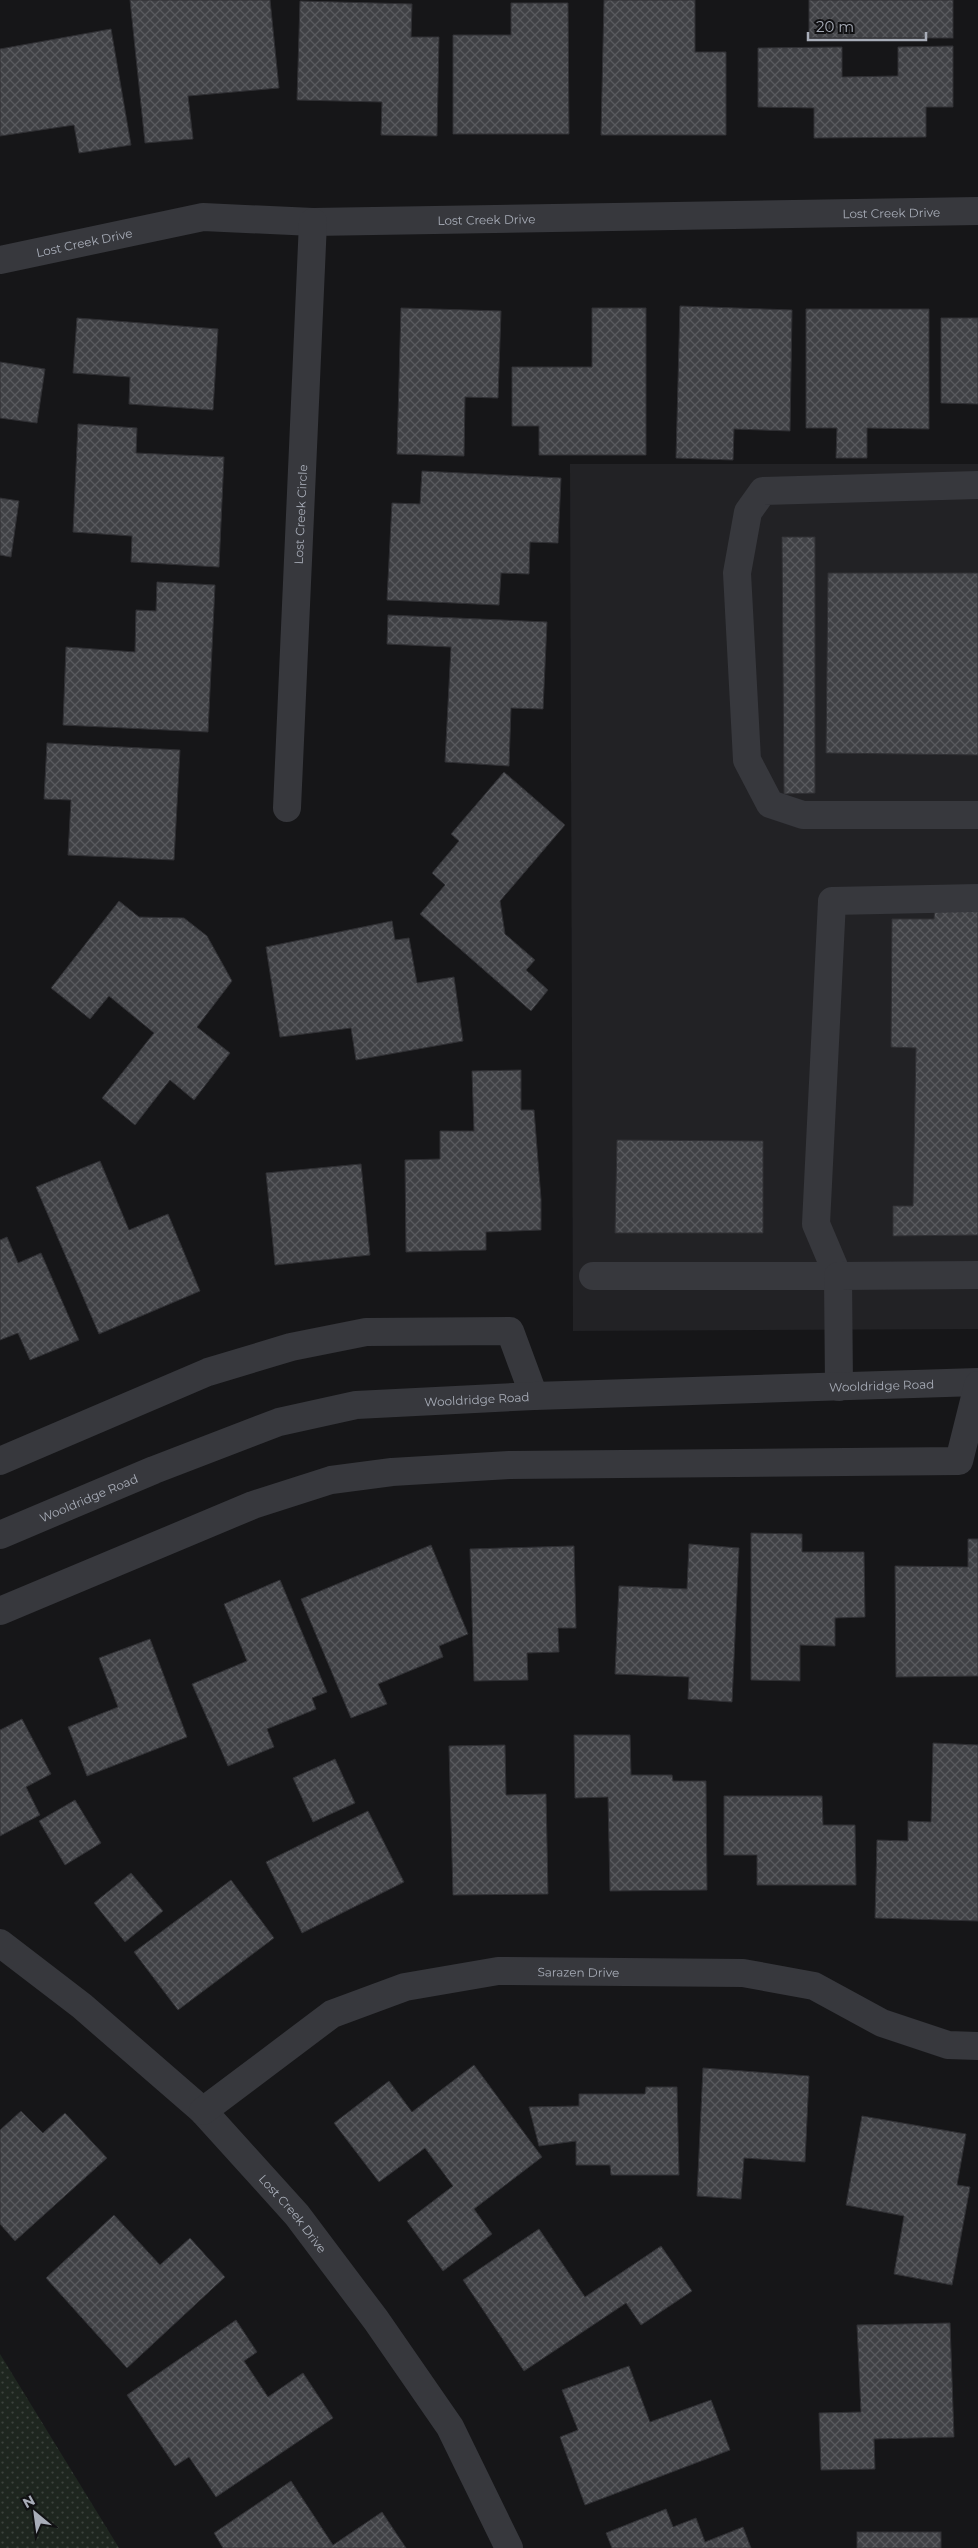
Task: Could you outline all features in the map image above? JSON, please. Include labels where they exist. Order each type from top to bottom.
[{"type":"street","name":"Lost Creek Drive","points":[[0,260],[203,217],[313,222],[978,211]]},
{"type":"street","name":"Lost Creek Circle","points":[[287,808],[313,222]]},
{"type":"street","points":[[978,485],[763,491],[748,512],[737,573],[747,760],[770,804],[803,815],[978,815]]},
{"type":"street","points":[[839,1387],[838,1276],[816,1224],[832,901],[978,898]]},
{"type":"street","points":[[593,1276],[978,1275]]},
{"type":"street","points":[[0,1461],[208,1372],[291,1347],[366,1332],[510,1331],[534,1396]]},
{"type":"street","points":[[0,1611],[253,1505],[331,1480],[392,1472],[510,1465],[959,1461],[978,1384]]},
{"type":"street","name":"Wooldridge Road","points":[[0,1535],[154,1470],[279,1422],[356,1405],[534,1396],[978,1384]]},
{"type":"street","name":"Lost Creek Drive","points":[[0,1943],[82,2006],[202,2111],[297,2215],[376,2320],[450,2427],[509,2548]]},
{"type":"street","name":"Sarazen Drive","points":[[202,2111],[332,2014],[405,1987],[498,1971],[743,1973],[814,1986],[882,2023],[948,2045],[978,2046]]},
{"type":"shaded area","points":[[570,464],[978,464],[978,1329],[573,1331]]},
{"type":"shaded area","points":[[0,2354],[119,2548],[0,2548]]},
{"type":"building","points":[[130,0],[270,0],[279,88],[188,96],[193,139],[145,143]]},
{"type":"building","points":[[604,0],[695,0],[695,52],[726,52],[726,135],[601,135]]},
{"type":"building","points":[[809,0],[953,0],[953,38],[809,38]]},
{"type":"building","points":[[300,1],[412,4],[411,37],[439,37],[437,136],[381,135],[382,102],[297,100]]},
{"type":"building","points":[[511,3],[568,3],[569,134],[453,134],[453,35],[511,35]]},
{"type":"building","points":[[111,29],[131,145],[79,153],[74,125],[0,136],[0,49]]},
{"type":"building","points":[[953,46],[953,107],[926,107],[926,137],[814,138],[814,108],[758,107],[758,48],[842,47],[842,77],[898,76],[898,47]]},
{"type":"building","points":[[680,306],[792,310],[790,431],[734,429],[733,460],[676,458]]},
{"type":"building","points":[[401,308],[501,311],[498,398],[465,397],[464,456],[397,454]]},
{"type":"building","points":[[592,308],[646,308],[646,455],[539,455],[539,426],[512,426],[512,367],[592,367]]},
{"type":"building","points":[[806,309],[929,309],[929,429],[867,428],[867,458],[836,458],[837,428],[806,428]]},
{"type":"building","points":[[77,318],[218,329],[213,410],[129,404],[130,377],[73,373]]},
{"type":"building","points":[[941,318],[978,318],[978,404],[941,403]]},
{"type":"building","points":[[0,362],[45,369],[37,423],[0,418]]},
{"type":"building","points":[[78,424],[137,428],[136,453],[224,457],[219,567],[131,562],[132,536],[73,532]]},
{"type":"building","points":[[422,471],[561,478],[558,543],[530,542],[529,574],[501,573],[499,605],[387,600],[392,503],[420,504]]},
{"type":"building","points":[[0,498],[19,501],[11,557],[0,555]]},
{"type":"building","points":[[782,537],[815,537],[815,793],[784,794]]},
{"type":"building","points":[[828,573],[978,573],[978,755],[826,753]]},
{"type":"building","points":[[157,582],[215,585],[208,732],[63,725],[66,647],[135,652],[136,610],[156,611]]},
{"type":"building","points":[[388,615],[547,622],[543,709],[511,708],[509,766],[445,762],[451,647],[387,644]]},
{"type":"building","points":[[47,743],[180,750],[174,860],[68,855],[71,800],[44,799]]},
{"type":"building","points":[[504,772],[565,825],[500,901],[505,934],[535,960],[526,970],[548,990],[531,1011],[420,914],[445,885],[432,873],[459,841],[451,834]]},
{"type":"building","points":[[119,901],[139,917],[184,918],[207,936],[232,981],[197,1027],[230,1053],[194,1100],[170,1080],[135,1125],[102,1098],[154,1033],[109,996],[90,1019],[51,988]]},
{"type":"building","points":[[935,904],[978,905],[978,1235],[893,1236],[893,1206],[913,1206],[916,1048],[891,1047],[892,919],[934,919]]},
{"type":"building","points":[[392,921],[395,940],[409,938],[417,983],[454,977],[463,1041],[356,1060],[351,1028],[280,1037],[266,947]]},
{"type":"building","points":[[521,1070],[521,1110],[534,1110],[541,1199],[541,1230],[486,1232],[486,1250],[406,1252],[405,1160],[440,1159],[440,1131],[474,1131],[472,1071]]},
{"type":"building","points":[[617,1140],[763,1141],[763,1233],[615,1233]]},
{"type":"building","points":[[100,1161],[129,1230],[168,1214],[200,1291],[99,1334],[36,1187]]},
{"type":"building","points":[[361,1164],[370,1255],[275,1265],[266,1173]]},
{"type":"building","points":[[7,1237],[18,1263],[41,1253],[79,1340],[30,1360],[18,1333],[0,1340],[0,1240]]},
{"type":"building","points":[[751,1533],[802,1534],[802,1552],[864,1552],[865,1617],[835,1618],[835,1646],[800,1645],[800,1681],[751,1680]]},
{"type":"building","points":[[968,1539],[978,1539],[978,1676],[896,1677],[895,1566],[968,1567]]},
{"type":"building","points":[[689,1544],[739,1548],[732,1702],[688,1699],[689,1677],[615,1674],[619,1586],[687,1589]]},
{"type":"building","points":[[431,1545],[468,1634],[439,1646],[443,1657],[378,1684],[387,1704],[351,1718],[301,1599]]},
{"type":"building","points":[[574,1546],[576,1628],[558,1628],[559,1652],[527,1653],[528,1680],[474,1681],[470,1549]]},
{"type":"building","points":[[280,1580],[327,1692],[312,1698],[316,1709],[267,1729],[274,1747],[228,1766],[192,1684],[247,1661],[224,1604]]},
{"type":"building","points":[[150,1639],[187,1737],[87,1776],[68,1727],[118,1707],[99,1658]]},
{"type":"building","points":[[22,1719],[51,1774],[26,1787],[40,1815],[0,1836],[0,1730]]},
{"type":"building","points":[[574,1735],[630,1735],[631,1775],[672,1775],[673,1781],[706,1781],[707,1890],[610,1891],[608,1797],[575,1798]]},
{"type":"building","points":[[933,1743],[978,1745],[978,1921],[875,1918],[877,1840],[908,1841],[908,1821],[931,1822]]},
{"type":"building","points":[[505,1745],[506,1795],[546,1794],[548,1894],[453,1895],[449,1746]]},
{"type":"building","points":[[335,1759],[355,1803],[313,1822],[293,1778]]},
{"type":"building","points":[[724,1796],[822,1796],[823,1825],[855,1825],[856,1885],[757,1885],[757,1855],[724,1855]]},
{"type":"building","points":[[75,1800],[101,1843],[65,1865],[39,1821]]},
{"type":"building","points":[[368,1811],[404,1882],[302,1933],[266,1862]]},
{"type":"building","points":[[131,1873],[163,1911],[125,1942],[94,1903]]},
{"type":"building","points":[[231,1880],[274,1938],[178,2010],[134,1952]]},
{"type":"building","points":[[474,2065],[542,2157],[474,2209],[492,2234],[443,2271],[407,2221],[453,2186],[425,2148],[379,2182],[334,2123],[389,2081],[412,2112]]},
{"type":"building","points":[[703,2068],[809,2076],[805,2162],[744,2158],[741,2199],[697,2196]]},
{"type":"building","points":[[646,2087],[677,2087],[679,2175],[611,2175],[610,2165],[576,2165],[576,2141],[539,2146],[529,2107],[579,2106],[579,2094],[645,2094]]},
{"type":"building","points":[[21,2111],[43,2133],[65,2113],[107,2158],[15,2241],[0,2224],[0,2130]]},
{"type":"building","points":[[862,2116],[966,2134],[957,2185],[970,2187],[952,2285],[894,2274],[904,2216],[846,2205]]},
{"type":"building","points":[[114,2215],[160,2265],[190,2238],[225,2277],[127,2368],[46,2278]]},
{"type":"building","points":[[539,2229],[585,2297],[661,2246],[692,2291],[641,2325],[626,2303],[524,2371],[463,2280]]},
{"type":"building","points":[[236,2320],[257,2352],[244,2361],[268,2397],[303,2373],[333,2418],[216,2497],[189,2457],[175,2466],[127,2395]]},
{"type":"building","points":[[950,2323],[954,2437],[874,2439],[875,2469],[821,2470],[819,2413],[861,2412],[857,2325]]},
{"type":"building","points":[[629,2366],[650,2422],[711,2400],[730,2450],[585,2505],[560,2437],[578,2430],[562,2390]]},
{"type":"building","points":[[291,2481],[333,2545],[382,2512],[406,2548],[223,2548],[214,2533]]},
{"type":"building","points":[[666,2509],[673,2527],[696,2518],[705,2542],[743,2527],[751,2548],[612,2548],[606,2533]]},
{"type":"building","points":[[857,2532],[941,2532],[941,2548],[857,2548]]}]
